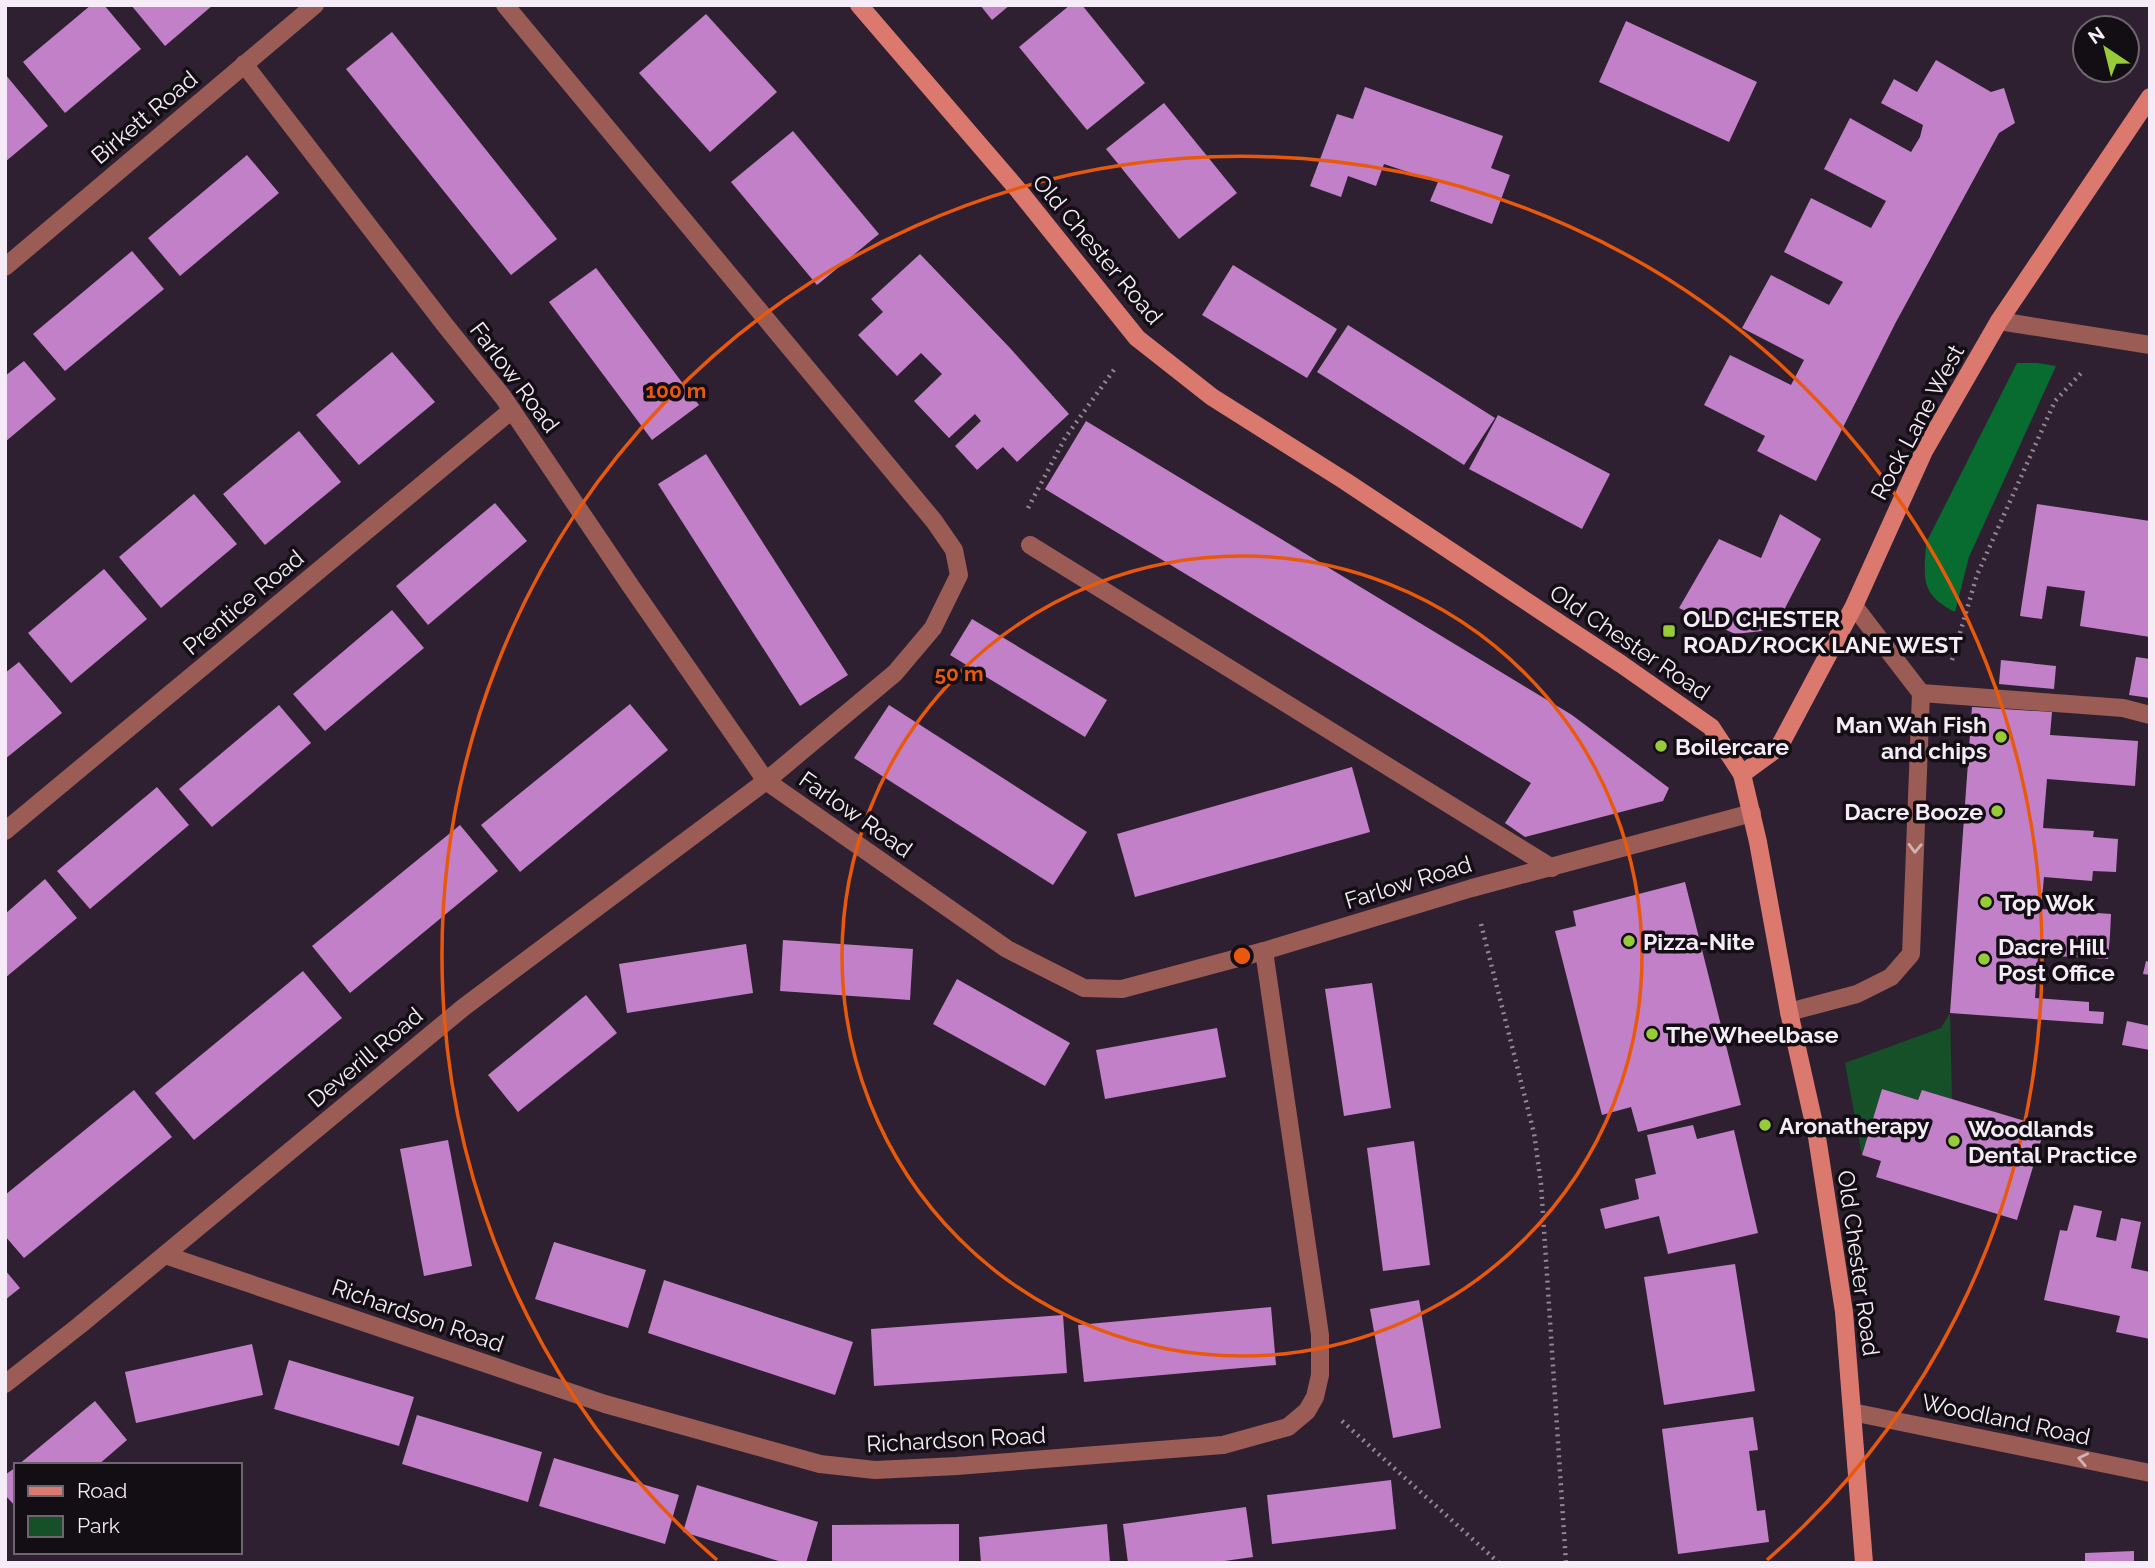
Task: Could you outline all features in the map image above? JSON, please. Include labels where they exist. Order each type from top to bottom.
[{"type":"main road","name":"Old Chester Road","points":[[859,5],[1019,191],[1137,338],[1212,397],[1564,625],[1710,727],[1742,774],[1816,1137],[1844,1312],[1864,1563]]},
{"type":"main road","name":"Rock Lane West","points":[[1742,774],[1779,747],[1854,606],[1924,451],[1999,321],[2150,97]]},
{"type":"street","name":"Birkett Road","points":[[5,267],[315,5]]},
{"type":"street","name":"Deverill Road","points":[[5,1384],[464,1007],[766,781],[895,673],[933,628],[960,575],[954,550],[934,521],[505,5]]},
{"type":"street","name":"Farlow Road","points":[[244,64],[512,410],[766,781],[1007,949],[1084,988],[1122,989],[1264,951],[1472,888],[1752,813]]},
{"type":"street","points":[[1999,321],[2150,345]]},
{"type":"street","name":"Prentice Road","points":[[5,831],[512,410]]},
{"type":"street","points":[[1030,545],[1552,868]]},
{"type":"street","points":[[1789,1012],[1857,993],[1891,976],[1911,954],[1921,693],[1854,606]]},
{"type":"street","points":[[1921,693],[2123,708],[2150,715]]},
{"type":"street","points":[[1264,951],[1320,1335],[1320,1375],[1315,1397]]},
{"type":"street","name":"Richardson Road","points":[[165,1255],[605,1404],[820,1464],[874,1470],[943,1467],[1223,1445],[1288,1427],[1307,1411],[1315,1397]]},
{"type":"street","name":"Woodland Road","points":[[1852,1412],[2150,1473]]},
{"type":"path","points":[[1030,545],[1018,538],[1018,527],[1065,438],[1137,338]]},
{"type":"path","points":[[1942,694],[1977,575],[2055,401],[2082,371],[2125,341]]},
{"type":"path","points":[[1472,888],[1534,1133],[1542,1197],[1566,1563]]},
{"type":"path","points":[[1315,1397],[1499,1563]]},
{"type":"green space","points":[[2017,363],[2056,366],[1969,557],[1955,612],[1935,599],[1930,592],[1925,576],[1926,543]]},
{"type":"green space","points":[[1950,1013],[1952,1099],[1922,1090],[1918,1100],[1882,1089],[1862,1155],[1845,1063],[1941,1028]]},
{"type":"building","points":[[91,5],[104,5],[141,49],[65,113],[23,62]]},
{"type":"building","points":[[131,5],[213,5],[165,46]]},
{"type":"building","points":[[980,5],[1010,5],[992,20]]},
{"type":"building","points":[[1070,5],[1082,5],[1145,83],[1087,130],[1019,47]]},
{"type":"building","points":[[706,14],[777,92],[710,152],[639,73]]},
{"type":"building","points":[[1626,21],[1757,82],[1729,142],[1599,82]]},
{"type":"building","points":[[392,32],[557,239],[511,275],[346,69]]},
{"type":"building","points":[[1936,60],[1991,92],[2004,88],[2015,123],[1999,133],[1896,322],[1816,481],[1757,451],[1765,436],[1704,405],[1730,355],[1791,385],[1804,360],[1742,328],[1771,275],[1829,305],[1843,282],[1784,252],[1811,198],[1871,228],[1886,201],[1824,169],[1850,118],[1911,152],[1920,137],[1923,125],[1881,103],[1894,79],[1917,92]]},
{"type":"building","points":[[5,74],[48,126],[5,162]]},
{"type":"building","points":[[1365,87],[1503,136],[1491,168],[1510,175],[1492,224],[1430,201],[1438,182],[1384,164],[1376,186],[1348,176],[1341,197],[1310,186],[1337,114],[1353,119]]},
{"type":"building","points":[[1164,103],[1237,193],[1179,239],[1106,149]]},
{"type":"building","points":[[793,131],[879,234],[817,285],[731,182]]},
{"type":"building","points":[[247,155],[279,193],[180,276],[148,238]]},
{"type":"building","points":[[132,251],[164,289],[65,371],[33,334]]},
{"type":"building","points":[[920,254],[1069,414],[1017,462],[1003,447],[977,470],[955,446],[981,421],[975,414],[949,438],[914,401],[942,374],[921,353],[897,376],[858,335],[883,312],[871,299]]},
{"type":"building","points":[[1233,265],[1337,329],[1307,378],[1202,315]]},
{"type":"building","points":[[596,268],[699,405],[652,440],[549,302]]},
{"type":"building","points":[[1348,325],[1495,418],[1464,465],[1317,372]]},
{"type":"building","points":[[392,352],[435,402],[359,465],[316,415]]},
{"type":"building","points":[[24,361],[56,399],[5,442],[5,376]]},
{"type":"building","points":[[1498,415],[1610,474],[1582,529],[1469,469]]},
{"type":"building","points":[[1086,421],[1572,715],[1669,788],[1663,801],[1525,837],[1505,823],[1531,783],[1045,489]]},
{"type":"building","points":[[299,431],[341,482],[265,545],[223,494]]},
{"type":"building","points":[[706,454],[848,675],[800,706],[658,484]]},
{"type":"building","points":[[194,494],[237,544],[161,608],[119,557]]},
{"type":"building","points":[[495,503],[527,541],[428,625],[396,586]]},
{"type":"building","points":[[2037,504],[2150,521],[2150,637],[2080,626],[2085,591],[2047,586],[2042,619],[2020,616]]},
{"type":"building","points":[[1780,514],[1821,539],[1784,610],[1762,631],[1735,634],[1679,608],[1719,539],[1761,558]]},
{"type":"building","points":[[104,569],[147,619],[71,683],[28,633]]},
{"type":"building","points":[[392,610],[424,648],[325,731],[293,694]]},
{"type":"building","points":[[972,619],[1107,700],[1085,737],[950,655]]},
{"type":"building","points":[[2136,657],[2150,659],[2150,698],[2129,695]]},
{"type":"building","points":[[2001,660],[2056,666],[2054,689],[1999,684]]},
{"type":"building","points":[[19,662],[62,713],[5,759],[5,673]]},
{"type":"building","points":[[630,704],[668,750],[520,872],[481,825]]},
{"type":"building","points":[[279,705],[311,743],[212,827],[179,789]]},
{"type":"building","points":[[889,705],[1087,832],[1053,885],[854,758]]},
{"type":"building","points":[[1972,707],[2052,712],[2050,735],[2138,741],[2135,786],[2047,779],[2043,828],[2094,831],[2093,837],[2118,839],[2116,872],[2093,871],[2092,881],[2044,877],[2041,909],[2111,914],[2110,935],[2108,959],[2038,955],[2035,998],[2089,1002],[2089,1011],[2104,1012],[2103,1024],[1950,1013]]},
{"type":"building","points":[[1352,767],[1370,832],[1135,897],[1117,834]]},
{"type":"building","points":[[157,787],[189,825],[90,909],[57,871]]},
{"type":"building","points":[[460,825],[498,871],[350,993],[312,946]]},
{"type":"building","points":[[45,879],[77,918],[5,978],[5,914]]},
{"type":"building","points":[[1685,882],[1741,1105],[1638,1132],[1631,1107],[1602,1115],[1555,931],[1576,926],[1573,911]]},
{"type":"building","points":[[783,940],[913,949],[910,1000],[780,991]]},
{"type":"building","points":[[746,944],[753,993],[627,1013],[619,964]]},
{"type":"building","points":[[2146,961],[2150,962],[2150,975],[2143,974]]},
{"type":"building","points":[[303,971],[342,1018],[194,1140],[155,1093]]},
{"type":"building","points":[[957,979],[1070,1043],[1045,1086],[933,1024]]},
{"type":"building","points":[[1372,983],[1391,1108],[1344,1116],[1325,989]]},
{"type":"building","points":[[586,995],[617,1033],[518,1112],[488,1075]]},
{"type":"building","points":[[2127,1021],[2150,1026],[2150,1050],[2122,1045]]},
{"type":"building","points":[[1217,1028],[1226,1077],[1105,1099],[1096,1050]]},
{"type":"building","name":"Woodlands Dental Practice","points":[[1882,1089],[1918,1100],[1922,1090],[2045,1127],[2017,1220],[1876,1177],[1881,1161],[1862,1155]]},
{"type":"building","points":[[134,1090],[172,1137],[24,1258],[5,1236],[5,1195]]},
{"type":"building","points":[[1693,1125],[1697,1139],[1734,1130],[1758,1233],[1668,1254],[1659,1216],[1605,1229],[1600,1209],[1639,1199],[1635,1179],[1656,1174],[1647,1135]]},
{"type":"building","points":[[448,1140],[472,1266],[424,1276],[400,1149]]},
{"type":"building","points":[[1414,1141],[1430,1265],[1383,1271],[1367,1148]]},
{"type":"building","points":[[2074,1205],[2102,1211],[2096,1237],[2116,1241],[2121,1218],[2141,1222],[2131,1268],[2150,1272],[2150,1339],[2116,1332],[2120,1316],[2044,1300],[2060,1230],[2067,1231]]},
{"type":"building","points":[[554,1242],[646,1270],[628,1328],[535,1299]]},
{"type":"building","points":[[1735,1264],[1755,1391],[1664,1405],[1644,1277]]},
{"type":"building","points":[[5,1270],[20,1288],[5,1300]]},
{"type":"building","points":[[664,1280],[853,1342],[835,1395],[648,1333]]},
{"type":"building","points":[[1419,1300],[1441,1428],[1393,1438],[1370,1309]]},
{"type":"building","points":[[1271,1307],[1276,1365],[1084,1382],[1078,1325]]},
{"type":"building","points":[[1063,1315],[1067,1373],[874,1386],[871,1329]]},
{"type":"building","points":[[252,1344],[263,1395],[136,1423],[125,1372]]},
{"type":"building","points":[[289,1360],[414,1397],[399,1446],[274,1409]]},
{"type":"building","points":[[95,1401],[127,1440],[100,1463],[20,1463]]},
{"type":"building","points":[[417,1415],[542,1452],[528,1502],[402,1464]]},
{"type":"building","points":[[1753,1417],[1758,1450],[1749,1451],[1757,1511],[1765,1510],[1769,1542],[1678,1554],[1662,1429]]},
{"type":"building","points":[[554,1458],[679,1495],[665,1544],[539,1506]]},
{"type":"building","points":[[14,1468],[14,1505],[5,1495],[5,1475]]},
{"type":"building","points":[[1391,1480],[1396,1529],[1272,1544],[1267,1495]]},
{"type":"building","points":[[697,1485],[818,1522],[806,1563],[785,1563],[683,1532]]},
{"type":"building","points":[[1246,1507],[1253,1557],[1210,1563],[1128,1563],[1123,1524]]},
{"type":"building","points":[[959,1524],[959,1563],[832,1563],[832,1525]]},
{"type":"building","points":[[1107,1524],[1110,1563],[981,1563],[979,1537]]},
{"type":"building","points":[[2134,1551],[2134,1563],[2085,1563],[2085,1553]]},
{"type":"place","name":"OLD CHESTER ROAD/ROCK LANE WEST","points":[[1669,631]]},
{"type":"place","name":"Man Wah Fish and chips","points":[[2001,737]]},
{"type":"place","name":"Boilercare","points":[[1661,746]]},
{"type":"place","name":"Dacre Booze","points":[[1997,811]]},
{"type":"place","name":"Top Wok","points":[[1986,902]]},
{"type":"place","name":"Pizza-Nite","points":[[1629,941]]},
{"type":"place","name":"Dacre Hill Post Office","points":[[1984,959]]},
{"type":"place","name":"The Wheelbase","points":[[1652,1034]]},
{"type":"place","name":"Aronatherapy","points":[[1765,1125]]},
{"type":"place","name":"Woodlands Dental Practice","points":[[1954,1141]]}]
